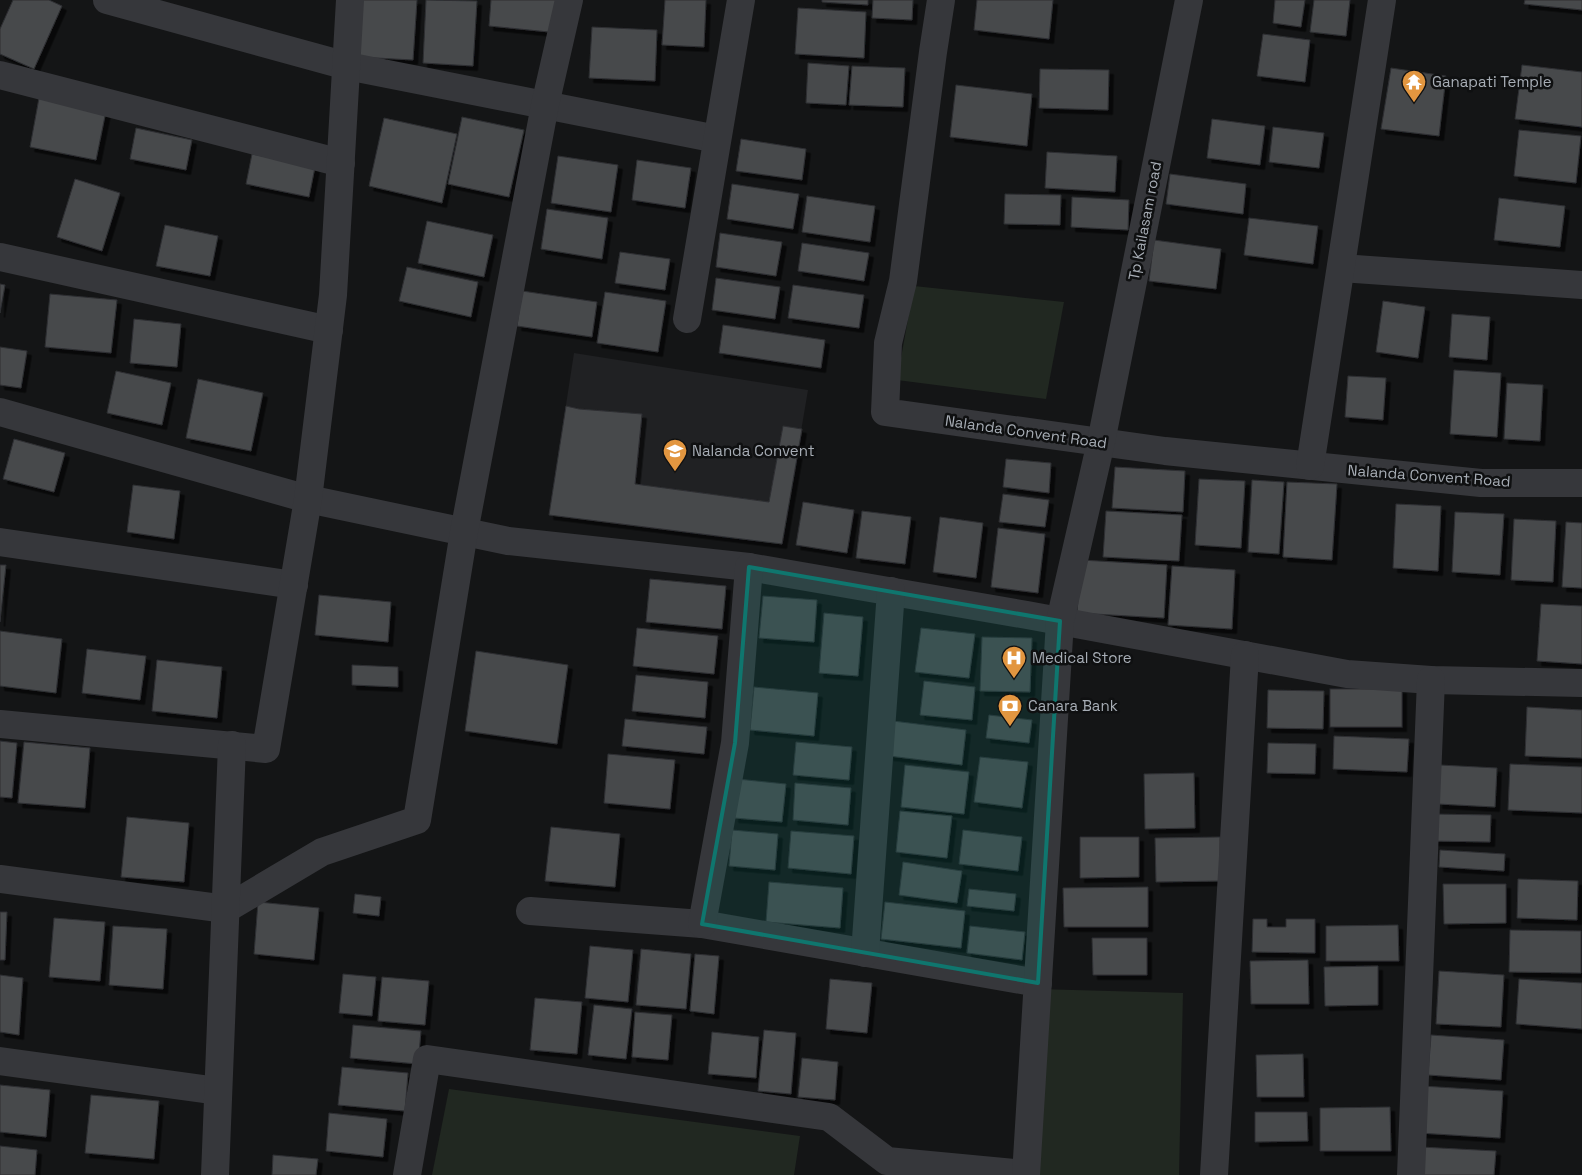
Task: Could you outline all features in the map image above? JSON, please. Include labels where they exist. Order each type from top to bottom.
[{"type":"street","points":[[108,0],[347,66],[717,139]]},
{"type":"street","points":[[0,724],[266,748],[308,499],[333,295],[350,0]]},
{"type":"street","points":[[0,879],[226,909],[322,852],[417,820],[464,532],[546,105],[569,0]]},
{"type":"street","points":[[687,319],[741,0]]},
{"type":"street","name":"Nalanda Convent Road","points":[[942,0],[933,52],[903,281],[888,343],[885,412],[1165,451],[1310,466],[1481,482],[1582,483]]},
{"type":"street","name":"Tp Kailasam road","points":[[1026,1174],[1060,621],[1101,442],[1189,0]]},
{"type":"street","points":[[1310,466],[1382,0]]},
{"type":"street","points":[[0,75],[341,163]]},
{"type":"street","points":[[0,257],[328,330]]},
{"type":"street","points":[[1341,268],[1582,285]]},
{"type":"street","points":[[0,412],[308,499],[508,541],[749,567],[1060,621],[1347,674],[1431,680],[1582,683]]},
{"type":"street","points":[[0,542],[294,585]]},
{"type":"street","points":[[702,924],[735,744],[749,567]]},
{"type":"street","points":[[865,953],[891,591]]},
{"type":"street","points":[[1214,1175],[1245,656]]},
{"type":"street","points":[[1411,1175],[1431,680]]},
{"type":"street","points":[[215,1175],[232,745]]},
{"type":"street","points":[[530,911],[702,924],[1038,983]]},
{"type":"street","points":[[407,1175],[428,1058],[829,1117],[886,1168],[1026,1174]]},
{"type":"street","points":[[0,1061],[218,1091]]},
{"type":"highlighted area","points":[[749,567],[1060,621],[1038,983],[702,924],[735,743]]},
{"type":"shaded area","points":[[914,286],[1064,302],[1046,399],[897,380]]},
{"type":"shaded area","name":"Nalanda Convent","points":[[574,353],[808,390],[782,544],[549,515]]},
{"type":"shaded area","points":[[1037,989],[1183,993],[1179,1175],[1033,1175]]},
{"type":"shaded area","points":[[449,1089],[800,1136],[794,1175],[432,1175]]},
{"type":"building","points":[[13,0],[49,0],[62,6],[34,69],[0,54],[0,29]]},
{"type":"building","points":[[361,0],[417,0],[413,60],[358,57]]},
{"type":"building","points":[[426,0],[477,1],[473,66],[423,63]]},
{"type":"building","points":[[491,0],[562,0],[559,33],[489,26]]},
{"type":"building","points":[[665,0],[706,0],[704,47],[662,45]]},
{"type":"building","points":[[822,0],[868,0],[868,5],[822,2]]},
{"type":"building","points":[[873,0],[913,0],[912,20],[872,18]]},
{"type":"building","points":[[977,0],[1053,0],[1049,39],[974,30]]},
{"type":"building","points":[[1275,0],[1305,0],[1301,27],[1273,23]]},
{"type":"building","points":[[1314,0],[1350,0],[1346,36],[1310,32]]},
{"type":"building","points":[[1525,0],[1582,0],[1582,10],[1524,4]]},
{"type":"building","points":[[798,8],[866,12],[864,58],[795,54]]},
{"type":"building","points":[[592,27],[657,30],[655,81],[589,78]]},
{"type":"building","points":[[1263,34],[1310,40],[1305,82],[1257,76]]},
{"type":"building","points":[[808,63],[849,66],[846,105],[806,103]]},
{"type":"building","points":[[1522,65],[1582,72],[1582,127],[1515,119]]},
{"type":"building","points":[[852,66],[905,68],[903,107],[849,105]]},
{"type":"building","name":"Ganapati Temple","points":[[1391,68],[1446,76],[1439,136],[1381,129]]},
{"type":"building","points":[[1040,69],[1109,70],[1108,110],[1039,108]]},
{"type":"building","points":[[956,85],[1032,94],[1027,146],[950,137]]},
{"type":"building","points":[[39,98],[106,111],[96,160],[30,147]]},
{"type":"building","points":[[462,117],[524,130],[509,197],[448,184]]},
{"type":"building","points":[[384,118],[457,134],[442,203],[369,186]]},
{"type":"building","points":[[1212,119],[1265,126],[1260,165],[1207,158]]},
{"type":"building","points":[[1273,127],[1324,133],[1319,168],[1269,162]]},
{"type":"building","points":[[136,128],[192,140],[186,170],[130,159]]},
{"type":"building","points":[[1519,130],[1581,136],[1576,183],[1514,176]]},
{"type":"building","points":[[741,139],[806,149],[802,180],[736,171]]},
{"type":"building","points":[[1047,152],[1117,156],[1115,192],[1045,188]]},
{"type":"building","points":[[252,154],[315,167],[309,197],[246,184]]},
{"type":"building","points":[[558,156],[618,165],[611,212],[551,203]]},
{"type":"building","points":[[637,160],[691,168],[685,208],[632,200]]},
{"type":"building","points":[[1170,174],[1246,184],[1243,214],[1166,204]]},
{"type":"building","points":[[75,179],[120,193],[102,251],[57,237]]},
{"type":"building","points":[[732,184],[799,194],[793,229],[727,219]]},
{"type":"building","points":[[1005,194],[1061,195],[1060,225],[1004,224]]},
{"type":"building","points":[[807,196],[875,206],[870,242],[802,232]]},
{"type":"building","points":[[1072,197],[1129,200],[1128,230],[1071,227]]},
{"type":"building","points":[[1499,198],[1565,206],[1560,247],[1494,240]]},
{"type":"building","points":[[547,209],[608,218],[602,259],[541,249]]},
{"type":"building","points":[[1249,218],[1318,226],[1313,264],[1244,255]]},
{"type":"building","points":[[427,221],[493,235],[484,277],[418,263]]},
{"type":"building","points":[[165,225],[218,236],[210,276],[156,266]]},
{"type":"building","points":[[720,233],[782,242],[776,276],[716,267]]},
{"type":"building","points":[[1154,240],[1221,249],[1216,289],[1149,281]]},
{"type":"building","points":[[802,243],[869,253],[864,281],[798,271]]},
{"type":"building","points":[[620,252],[670,259],[665,290],[615,283]]},
{"type":"building","points":[[407,267],[478,282],[471,317],[399,301]]},
{"type":"building","points":[[716,278],[780,287],[775,319],[712,310]]},
{"type":"building","points":[[0,284],[5,285],[0,313]]},
{"type":"building","points":[[793,285],[864,295],[859,328],[788,318]]},
{"type":"building","points":[[522,291],[597,302],[592,337],[517,326]]},
{"type":"building","points":[[605,292],[666,301],[658,352],[597,343]]},
{"type":"building","points":[[50,294],[117,300],[111,353],[45,347]]},
{"type":"building","points":[[1383,301],[1425,307],[1418,358],[1376,352]]},
{"type":"building","points":[[1452,314],[1490,317],[1487,360],[1449,357]]},
{"type":"building","points":[[134,319],[181,324],[177,367],[130,363]]},
{"type":"building","points":[[723,325],[825,340],[821,368],[719,353]]},
{"type":"building","points":[[0,347],[27,351],[21,388],[0,385]]},
{"type":"building","points":[[1454,370],[1501,373],[1497,437],[1450,434]]},
{"type":"building","points":[[116,371],[171,383],[162,425],[107,413]]},
{"type":"building","points":[[1348,376],[1386,378],[1383,420],[1345,417]]},
{"type":"building","points":[[198,379],[263,393],[251,451],[186,438]]},
{"type":"building","points":[[1507,383],[1543,385],[1540,441],[1504,439]]},
{"type":"building","points":[[566,406],[579,409],[642,414],[635,484],[769,502],[783,426],[802,429],[782,544],[549,515]]},
{"type":"building","points":[[14,439],[65,453],[54,492],[3,479]]},
{"type":"building","points":[[1006,459],[1051,463],[1049,493],[1003,487]]},
{"type":"building","points":[[1115,467],[1185,471],[1183,512],[1112,508]]},
{"type":"building","points":[[1199,479],[1245,481],[1241,548],[1195,545]]},
{"type":"building","points":[[1252,480],[1284,482],[1279,554],[1248,552]]},
{"type":"building","points":[[1287,482],[1337,484],[1332,560],[1283,557]]},
{"type":"building","points":[[133,485],[180,491],[174,539],[127,532]]},
{"type":"building","points":[[1003,494],[1049,500],[1045,527],[999,522]]},
{"type":"building","points":[[803,502],[854,510],[847,553],[796,545]]},
{"type":"building","points":[[1396,504],[1441,506],[1438,571],[1393,568]]},
{"type":"building","points":[[862,511],[911,517],[905,564],[856,558]]},
{"type":"building","points":[[1106,511],[1182,515],[1179,561],[1103,557]]},
{"type":"building","points":[[1455,512],[1504,514],[1500,575],[1452,572]]},
{"type":"building","points":[[940,517],[983,523],[976,578],[933,572]]},
{"type":"building","points":[[1514,519],[1556,521],[1553,582],[1511,580]]},
{"type":"building","points":[[1566,522],[1582,523],[1582,588],[1562,587]]},
{"type":"building","points":[[998,528],[1045,534],[1038,593],[991,587]]},
{"type":"building","points":[[1081,560],[1167,565],[1164,618],[1077,613]]},
{"type":"building","points":[[0,565],[6,565],[0,622]]},
{"type":"building","points":[[1172,566],[1235,570],[1232,629],[1168,625]]},
{"type":"building","points":[[650,579],[726,586],[722,629],[646,622]]},
{"type":"building","points":[[319,595],[391,602],[388,642],[315,635]]},
{"type":"building","points":[[763,596],[817,600],[814,642],[759,638]]},
{"type":"building","points":[[1541,604],[1582,606],[1582,664],[1537,661]]},
{"type":"building","points":[[824,613],[863,617],[858,676],[819,673]]},
{"type":"building","points":[[637,628],[718,636],[714,674],[633,666]]},
{"type":"building","points":[[921,628],[975,634],[969,678],[915,672]]},
{"type":"building","points":[[0,631],[62,639],[56,693],[0,686]]},
{"type":"building","points":[[982,637],[1032,638],[1030,692],[980,691]]},
{"type":"building","points":[[87,649],[146,656],[140,700],[82,693]]},
{"type":"building","points":[[476,651],[568,665],[557,744],[465,731]]},
{"type":"building","points":[[157,660],[222,667],[217,718],[152,711]]},
{"type":"building","points":[[352,665],[398,667],[398,687],[352,685]]},
{"type":"building","points":[[636,675],[708,682],[705,718],[632,711]]},
{"type":"building","points":[[924,681],[975,687],[972,720],[920,715]]},
{"type":"building","points":[[754,687],[818,693],[814,736],[750,730]]},
{"type":"building","points":[[1330,689],[1402,689],[1402,727],[1330,727]]},
{"type":"building","points":[[1268,690],[1324,691],[1323,729],[1267,728]]},
{"type":"building","points":[[1527,707],[1582,710],[1582,758],[1525,756]]},
{"type":"building","points":[[989,715],[1032,720],[1029,743],[986,738]]},
{"type":"building","points":[[625,719],[707,727],[704,754],[622,746]]},
{"type":"building","points":[[893,721],[966,730],[962,765],[889,756]]},
{"type":"building","points":[[1334,736],[1409,739],[1407,772],[1333,769]]},
{"type":"building","points":[[0,741],[17,743],[12,798],[0,797]]},
{"type":"building","points":[[24,742],[90,748],[85,808],[18,803]]},
{"type":"building","points":[[796,742],[852,747],[849,780],[793,775]]},
{"type":"building","points":[[1268,743],[1316,744],[1315,774],[1267,773]]},
{"type":"building","points":[[608,754],[675,760],[670,809],[604,803]]},
{"type":"building","points":[[980,757],[1028,762],[1022,808],[974,802]]},
{"type":"building","points":[[1510,764],[1582,767],[1582,813],[1508,810]]},
{"type":"building","points":[[905,765],[969,772],[964,814],[901,807]]},
{"type":"building","points":[[1440,765],[1497,768],[1495,807],[1438,804]]},
{"type":"building","points":[[1194,773],[1195,828],[1145,829],[1144,774]]},
{"type":"building","points":[[737,779],[786,784],[782,822],[734,818]]},
{"type":"building","points":[[795,783],[851,788],[848,825],[793,820]]},
{"type":"building","points":[[900,811],[952,816],[947,858],[896,852]]},
{"type":"building","points":[[1432,814],[1491,815],[1490,842],[1431,841]]},
{"type":"building","points":[[127,817],[189,823],[184,882],[121,877]]},
{"type":"building","points":[[551,827],[620,834],[615,887],[545,881]]},
{"type":"building","points":[[732,830],[778,834],[775,870],[729,866]]},
{"type":"building","points":[[963,830],[1022,837],[1018,871],[959,864]]},
{"type":"building","points":[[791,831],[854,836],[851,874],[788,868]]},
{"type":"building","points":[[1080,837],[1139,837],[1139,877],[1080,878]]},
{"type":"building","points":[[1220,837],[1220,881],[1156,882],[1155,838]]},
{"type":"building","points":[[1440,850],[1505,854],[1504,871],[1439,867]]},
{"type":"building","points":[[903,862],[962,871],[957,903],[899,895]]},
{"type":"building","points":[[1518,879],[1578,881],[1577,920],[1517,918]]},
{"type":"building","points":[[769,882],[843,888],[840,928],[766,922]]},
{"type":"building","points":[[1443,884],[1506,884],[1506,923],[1444,924]]},
{"type":"building","points":[[1148,887],[1148,927],[1064,927],[1063,888]]},
{"type":"building","points":[[969,889],[1016,894],[1014,911],[967,906]]},
{"type":"building","points":[[355,894],[381,897],[379,916],[353,913]]},
{"type":"building","points":[[258,902],[319,908],[314,960],[254,954]]},
{"type":"building","points":[[885,902],[965,911],[961,948],[881,939]]},
{"type":"building","points":[[0,912],[7,912],[5,960],[0,960]]},
{"type":"building","points":[[54,918],[105,922],[100,981],[49,977]]},
{"type":"building","points":[[1253,919],[1267,919],[1267,927],[1286,927],[1286,919],[1315,919],[1315,953],[1252,952]]},
{"type":"building","points":[[1398,925],[1399,961],[1326,961],[1326,926]]},
{"type":"building","points":[[113,926],[167,929],[163,989],[109,985]]},
{"type":"building","points":[[970,926],[1025,932],[1022,960],[967,953]]},
{"type":"building","points":[[1510,930],[1581,931],[1581,973],[1509,972]]},
{"type":"building","points":[[1092,938],[1147,938],[1147,975],[1093,975]]},
{"type":"building","points":[[590,946],[633,950],[628,1002],[585,998]]},
{"type":"building","points":[[641,949],[691,954],[686,1009],[636,1005]]},
{"type":"building","points":[[695,954],[719,956],[714,1014],[690,1011]]},
{"type":"building","points":[[1308,960],[1309,1004],[1251,1004],[1250,961]]},
{"type":"building","points":[[1378,966],[1378,1005],[1325,1006],[1324,967]]},
{"type":"building","points":[[1439,971],[1504,975],[1501,1027],[1436,1024]]},
{"type":"building","points":[[343,974],[376,977],[372,1016],[339,1013]]},
{"type":"building","points":[[0,975],[23,978],[19,1035],[0,1032]]},
{"type":"building","points":[[382,977],[429,981],[425,1025],[378,1021]]},
{"type":"building","points":[[830,979],[872,983],[867,1033],[826,1029]]},
{"type":"building","points":[[1519,979],[1582,983],[1582,1029],[1516,1024]]},
{"type":"building","points":[[535,998],[582,1002],[577,1054],[530,1050]]},
{"type":"building","points":[[594,1005],[632,1009],[626,1059],[588,1055]]},
{"type":"building","points":[[635,1012],[672,1015],[668,1060],[632,1057]]},
{"type":"building","points":[[353,1025],[421,1031],[418,1064],[350,1058]]},
{"type":"building","points":[[764,1030],[796,1033],[791,1094],[758,1091]]},
{"type":"building","points":[[712,1032],[759,1037],[756,1078],[708,1074]]},
{"type":"building","points":[[1431,1035],[1504,1040],[1501,1080],[1428,1075]]},
{"type":"building","points":[[1303,1054],[1304,1097],[1257,1097],[1256,1055]]},
{"type":"building","points":[[802,1058],[838,1062],[835,1100],[798,1097]]},
{"type":"building","points":[[342,1067],[408,1073],[405,1111],[338,1105]]},
{"type":"building","points":[[0,1085],[50,1090],[46,1137],[0,1132]]},
{"type":"building","points":[[1422,1086],[1503,1091],[1500,1138],[1419,1133]]},
{"type":"building","points":[[91,1095],[159,1101],[154,1159],[85,1153]]},
{"type":"building","points":[[1390,1107],[1391,1151],[1320,1151],[1320,1108]]},
{"type":"building","points":[[1255,1112],[1307,1112],[1308,1141],[1255,1142]]},
{"type":"building","points":[[329,1113],[387,1119],[383,1157],[326,1151]]},
{"type":"building","points":[[0,1146],[37,1150],[35,1175],[0,1175]]},
{"type":"building","points":[[1421,1147],[1496,1151],[1494,1175],[1419,1175]]},
{"type":"building","points":[[273,1155],[318,1159],[316,1175],[272,1175]]},
{"type":"place","name":"Ganapati Temple","points":[[1414,103]]},
{"type":"place","name":"Nalanda Convent","points":[[675,472]]},
{"type":"place","name":"Medical Store","points":[[1014,679]]},
{"type":"place","name":"Canara Bank","points":[[1010,727]]}]
